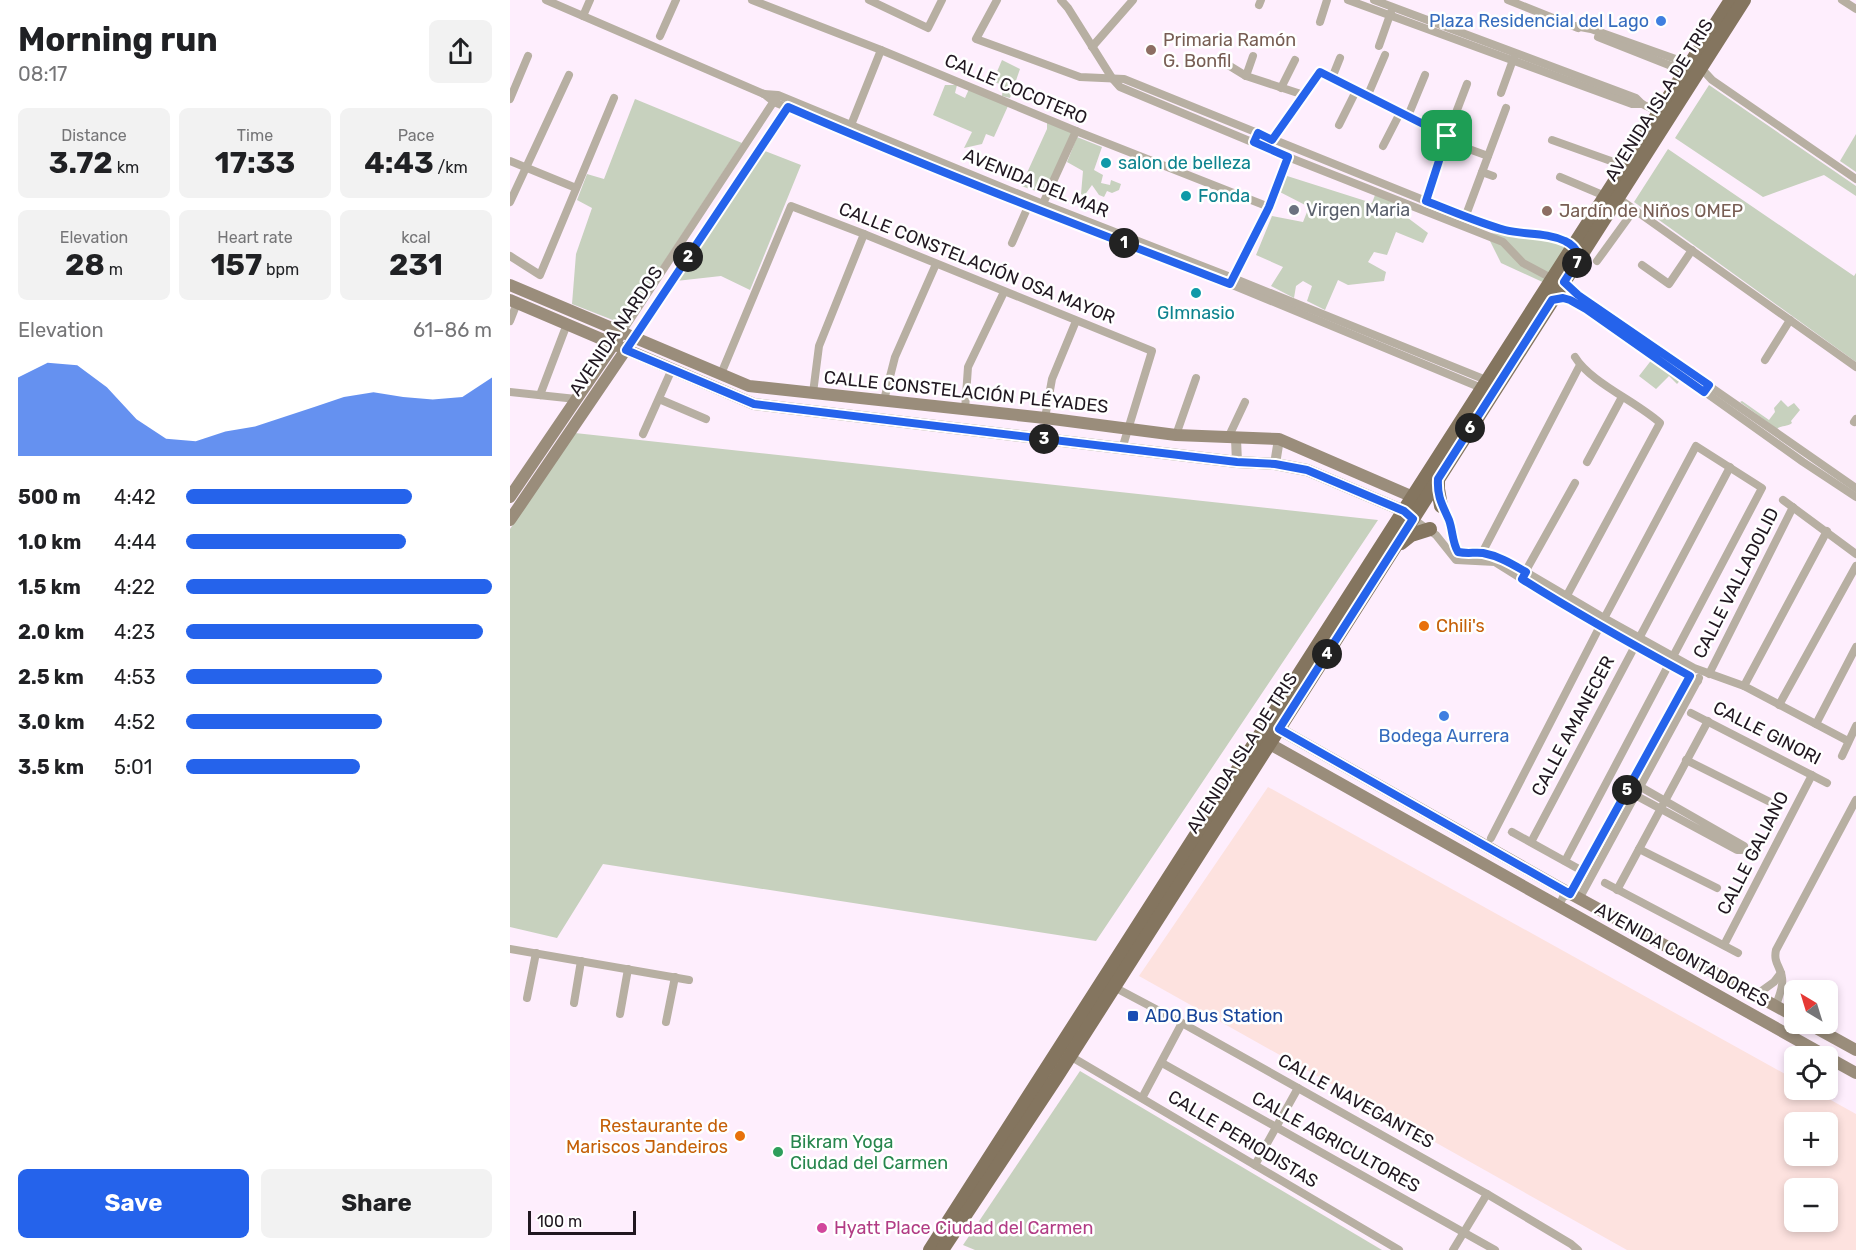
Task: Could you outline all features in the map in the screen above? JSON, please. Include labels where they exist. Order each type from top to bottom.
[{"type":"main road","name":"AVENIDA ISLA DE TRIS","points":[[1693,70],[1731,0]]},
{"type":"main road","name":"AVENIDA ISLA DE TRIS","points":[[942,1250],[948,1232],[1611,197],[1693,70],[1744,0]]},
{"type":"main road","name":"AVENIDA ISLA DE TRIS","points":[[1611,197],[1625,166],[1664,115]]},
{"type":"main road","name":"AVENIDA ISLA DE TRIS","points":[[1419,498],[1438,479],[1490,387],[1552,300],[1558,281]]},
{"type":"main road","name":"CALLE CONSTELACIÓN PLÉYADES","points":[[510,285],[749,386],[1046,418],[1176,435],[1279,439],[1419,498]]},
{"type":"main road","name":"CALLE CONSTELACIÓN PLÉYADES","points":[[514,301],[754,404],[1237,462],[1275,464],[1307,470],[1408,515]]},
{"type":"main road","name":"AVENIDA NARDOS","points":[[510,496],[614,344],[628,335]]},
{"type":"main road","name":"AVENIDA NARDOS","points":[[510,520],[626,350],[628,335]]},
{"type":"main road","points":[[1438,479],[1437,489],[1441,506]]},
{"type":"main road","name":"AVENIDA ISLA DE TRIS","points":[[930,1250],[948,1232],[1070,1056],[1397,545],[1408,515]]},
{"type":"main road","points":[[1397,545],[1411,535],[1430,529]]},
{"type":"main road","name":"AVENIDA CONTADORES","points":[[1279,729],[1575,897],[1784,1010]]},
{"type":"main road","name":"AVENIDA CONTADORES","points":[[1270,744],[1808,1046]]},
{"type":"main road","points":[[1827,1034],[1856,1050]]},
{"type":"main road","name":"AVENIDA CONTADORES","points":[[1838,1063],[1856,1073]]},
{"type":"main road","points":[[948,1232],[958,1249]]},
{"type":"street","name":"AVENIDA DEL MAR","points":[[546,0],[764,94],[1029,202],[1231,280],[1490,387]]},
{"type":"street","points":[[583,16],[590,0]]},
{"type":"street","points":[[660,36],[676,0]]},
{"type":"street","name":"CALLE COCOTERO","points":[[752,0],[1269,207]]},
{"type":"street","points":[[869,0],[928,28],[942,0]]},
{"type":"street","points":[[997,0],[976,39],[1080,76],[1112,78]]},
{"type":"street","points":[[1061,0],[1120,87],[1213,115],[1426,201],[1506,230],[1563,240],[1577,252]]},
{"type":"street","points":[[1092,47],[1133,0]]},
{"type":"street","points":[[1320,22],[1327,0]]},
{"type":"street","points":[[1348,0],[1391,11],[1636,98],[1642,104],[1664,115]]},
{"type":"street","points":[[1374,0],[1391,11]]},
{"type":"street","points":[[1508,0],[1575,26],[1591,29],[1713,80],[1856,179]]},
{"type":"street","points":[[1842,0],[1856,9]]},
{"type":"street","points":[[1379,46],[1391,11]]},
{"type":"street","points":[[850,129],[881,50]]},
{"type":"street","points":[[1367,96],[1385,55]]},
{"type":"street","points":[[510,99],[528,56]]},
{"type":"street","points":[[1246,76],[1253,56]]},
{"type":"street","points":[[1501,93],[1514,56]]},
{"type":"street","points":[[1332,78],[1340,58]]},
{"type":"street","points":[[1220,60],[1246,76],[1304,95]]},
{"type":"street","points":[[1281,88],[1295,60]]},
{"type":"street","points":[[1272,140],[1320,72],[1447,138],[1488,156]]},
{"type":"street","points":[[510,202],[569,75]]},
{"type":"street","points":[[1383,146],[1404,115],[1425,75]]},
{"type":"street","points":[[1426,201],[1467,84]]},
{"type":"street","points":[[1339,125],[1356,91]]},
{"type":"street","points":[[510,256],[540,275],[614,98]]},
{"type":"street","name":"AVENIDA NARDOS","points":[[628,335],[776,98]]},
{"type":"street","points":[[1159,98],[1209,124],[1503,242],[1523,263],[1558,281],[1588,305],[1840,482],[1856,498]]},
{"type":"street","name":"AVENIDA NARDOS","points":[[628,335],[789,104]]},
{"type":"street","points":[[1466,215],[1506,108]]},
{"type":"street","points":[[1209,124],[1213,115]]},
{"type":"street","points":[[1042,207],[1076,131]]},
{"type":"street","points":[[1254,142],[1258,133]]},
{"type":"street","points":[[1552,140],[1625,166]]},
{"type":"street","points":[[1231,280],[1269,207],[1288,157]]},
{"type":"street","points":[[510,161],[576,188]]},
{"type":"street","points":[[1482,172],[1493,176]]},
{"type":"street","points":[[1560,177],[1611,197],[1634,210],[1856,367]]},
{"type":"street","points":[[1012,243],[1029,202]]},
{"type":"street","name":"CALLE CONSTELACIÓN OSA MAYOR","points":[[721,374],[791,206],[1152,351],[1127,428]]},
{"type":"street","name":"AVENIDA DEL MAR","points":[[1042,207],[1089,229],[1231,280]]},
{"type":"street","points":[[1598,261],[1634,210]]},
{"type":"street","points":[[1084,239],[1089,229]]},
{"type":"street","points":[[1503,242],[1506,230]]},
{"type":"street","points":[[813,393],[819,346],[864,234]]},
{"type":"street","points":[[1642,265],[1670,284],[1692,250]]},
{"type":"street","points":[[884,400],[895,357],[936,264]]},
{"type":"street","points":[[965,410],[968,367],[1004,292]]},
{"type":"street","points":[[1552,300],[1563,298],[1588,305]]},
{"type":"street","points":[[510,321],[514,301]]},
{"type":"street","points":[[1765,360],[1790,320]]},
{"type":"street","points":[[1046,418],[1052,379],[1076,321]]},
{"type":"street","points":[[540,395],[567,324]]},
{"type":"street","points":[[1482,553],[1577,361],[1622,397],[1660,423],[1564,600]]},
{"type":"street","points":[[644,434],[672,369]]},
{"type":"street","points":[[1176,435],[1196,378]]},
{"type":"street","points":[[744,400],[749,386]]},
{"type":"street","points":[[510,392],[576,399]]},
{"type":"street","points":[[1587,462],[1622,397]]},
{"type":"street","points":[[659,399],[706,419]]},
{"type":"street","points":[[1237,462],[1232,438],[1245,402]]},
{"type":"street","points":[[1122,448],[1127,428]]},
{"type":"street","points":[[1275,464],[1279,439]]},
{"type":"street","points":[[1491,838],[1696,446],[1762,488],[1565,861]]},
{"type":"street","name":"CALLE AMANECER","points":[[1531,842],[1730,467]]},
{"type":"street","points":[[1840,482],[1856,488]]},
{"type":"street","points":[[1524,575],[1575,483]]},
{"type":"street","points":[[1419,498],[1433,500],[1441,506],[1449,521],[1454,546],[1458,552],[1482,553],[1504,559],[1524,575],[1564,600],[1671,661],[1699,674],[1744,686],[1848,741]]},
{"type":"street","points":[[1784,500],[1856,554]]},
{"type":"street","name":"CALLE VALLADOLID","points":[[1647,764],[1793,507]]},
{"type":"street","points":[[1408,515],[1430,529],[1456,560],[1495,562],[1524,575]]},
{"type":"street","points":[[1744,686],[1827,531]]},
{"type":"street","points":[[1779,705],[1856,566]]},
{"type":"street","points":[[1816,724],[1856,647]]},
{"type":"street","name":"CALLE GINORI","points":[[1691,713],[1827,783]]},
{"type":"street","points":[[1617,890],[1708,721]]},
{"type":"street","points":[[1842,756],[1856,726]]},
{"type":"street","points":[[1686,760],[1768,801]]},
{"type":"street","points":[[1623,807],[1635,795],[1647,764]]},
{"type":"street","points":[[1559,906],[1563,897],[1575,897],[1647,764]]},
{"type":"street","name":"CALLE GALIANO","points":[[1724,945],[1812,775]]},
{"type":"street","points":[[1639,786],[1662,804]]},
{"type":"street","points":[[1635,795],[1662,804],[1703,826]]},
{"type":"street","points":[[1776,1006],[1782,982],[1781,973],[1774,958],[1776,951],[1856,800]]},
{"type":"street","points":[[1512,832],[1577,868]]},
{"type":"street","points":[[1639,849],[1717,888]]},
{"type":"street","points":[[1605,884],[1738,953]]},
{"type":"street","points":[[510,949],[689,980]]},
{"type":"street","points":[[527,998],[536,953]]},
{"type":"street","points":[[574,1003],[581,961]]},
{"type":"street","points":[[620,1014],[628,969]]},
{"type":"street","points":[[1756,995],[1774,982],[1781,973]]},
{"type":"street","points":[[666,1022],[675,977]]},
{"type":"street","name":"CALLE NAVEGANTES","points":[[1114,987],[1487,1194],[1578,1250]]},
{"type":"street","points":[[1142,1098],[1182,1023]]},
{"type":"street","points":[[1841,1065],[1856,1050]]},
{"type":"street","name":"CALLE PERIODISTAS","points":[[1070,1056],[1399,1250]]},
{"type":"street","name":"CALLE AGRICULTORES","points":[[1162,1063],[1495,1250]]},
{"type":"street","points":[[1255,1165],[1298,1088]]},
{"type":"street","points":[[1453,1250],[1487,1194]]},
{"type":"shaded area","points":[[1268,787],[1784,1073],[1784,1100],[1831,1100],[1856,1114],[1856,1250],[1627,1250],[1139,976]]},
{"type":"green space","points":[[1002,60],[1020,69],[1010,98],[1002,96],[1003,86],[993,81]]},
{"type":"green space","points":[[945,85],[957,85],[955,93],[965,98],[969,89],[1008,106],[994,137],[986,134],[982,144],[964,148],[972,132],[933,115]]},
{"type":"green space","points":[[1709,85],[1856,186],[1856,196],[1824,175],[1763,197],[1675,138]]},
{"type":"green space","points":[[635,99],[742,143],[623,324],[572,304],[576,254],[592,208],[577,200],[587,174],[604,179]]},
{"type":"green space","points":[[1047,120],[1076,132],[1048,195],[1021,186],[1047,129]]},
{"type":"green space","points":[[1856,134],[1856,172],[1840,161]]},
{"type":"green space","points":[[1077,137],[1102,147],[1094,170],[1103,175],[1101,183],[1110,185],[1111,180],[1121,184],[1119,190],[1112,193],[1107,191],[1104,197],[1099,195],[1092,185],[1084,196],[1081,194],[1083,171],[1067,162]]},
{"type":"green space","points":[[1668,149],[1854,276],[1856,273],[1856,362],[1634,202]]},
{"type":"green space","points":[[765,151],[801,165],[750,290],[721,276],[676,281]]},
{"type":"green space","points":[[1284,175],[1372,203],[1375,195],[1409,206],[1404,215],[1428,233],[1423,243],[1396,232],[1387,255],[1374,252],[1368,262],[1386,272],[1384,281],[1348,285],[1338,280],[1325,310],[1307,301],[1312,286],[1303,281],[1296,286],[1294,298],[1271,286],[1283,267],[1256,255],[1272,216],[1303,222],[1309,207],[1276,190]]},
{"type":"green space","points":[[1486,233],[1579,238],[1549,285],[1501,263]]},
{"type":"green space","points":[[1653,358],[1683,377],[1677,384],[1669,376],[1656,389],[1639,376]]},
{"type":"green space","points":[[1781,400],[1788,407],[1794,403],[1800,410],[1791,421],[1792,423],[1777,429],[1740,402],[1742,401],[1769,420],[1775,412],[1774,408]]},
{"type":"green space","points":[[575,433],[1378,520],[1096,941],[603,864],[557,938],[510,927],[510,529]]},
{"type":"green space","points":[[1080,1071],[1382,1250],[975,1250],[963,1245]]},
{"type":"place","name":"Plaza Residencial del Lago","points":[[1661,21]]},
{"type":"place","name":"Primaria Ramón G. Bonfil","points":[[1151,50]]},
{"type":"place","name":"salon de belleza","points":[[1106,163]]},
{"type":"place","name":"Fonda","points":[[1186,196]]},
{"type":"place","name":"Virgen Maria","points":[[1294,210]]},
{"type":"place","name":"Jardín de Niños OMEP","points":[[1547,211]]},
{"type":"place","name":"GImnasio","points":[[1196,293]]},
{"type":"place","name":"Chili's","points":[[1424,626]]},
{"type":"place","name":"Bodega Aurrera","points":[[1444,716]]},
{"type":"place","name":"ADO Bus Station","points":[[1133,1016]]},
{"type":"place","name":"Restaurante de Mariscos Jandeiros","points":[[740,1136]]},
{"type":"place","name":"Bikram Yoga Ciudad del Carmen","points":[[778,1152]]},
{"type":"place","name":"Hyatt Place Ciudad del Carmen","points":[[822,1228]]},
{"type":"route","points":[[1320,72],[1447,136],[1426,201],[1506,230],[1549,236],[1570,244],[1580,257],[1564,282],[1578,295],[1709,385],[1704,392],[1604,320],[1570,300],[1563,298],[1552,300],[1438,479],[1437,489],[1441,506],[1449,521],[1454,546],[1458,552],[1482,553],[1504,559],[1526,572],[1522,579],[1536,588],[1690,676],[1570,894],[1279,729],[1413,519],[1404,511],[1307,470],[1275,464],[1237,462],[754,404],[626,350],[788,107],[1040,211],[1230,284],[1269,207],[1288,157],[1254,142],[1258,133],[1272,140],[1320,72]]}]
